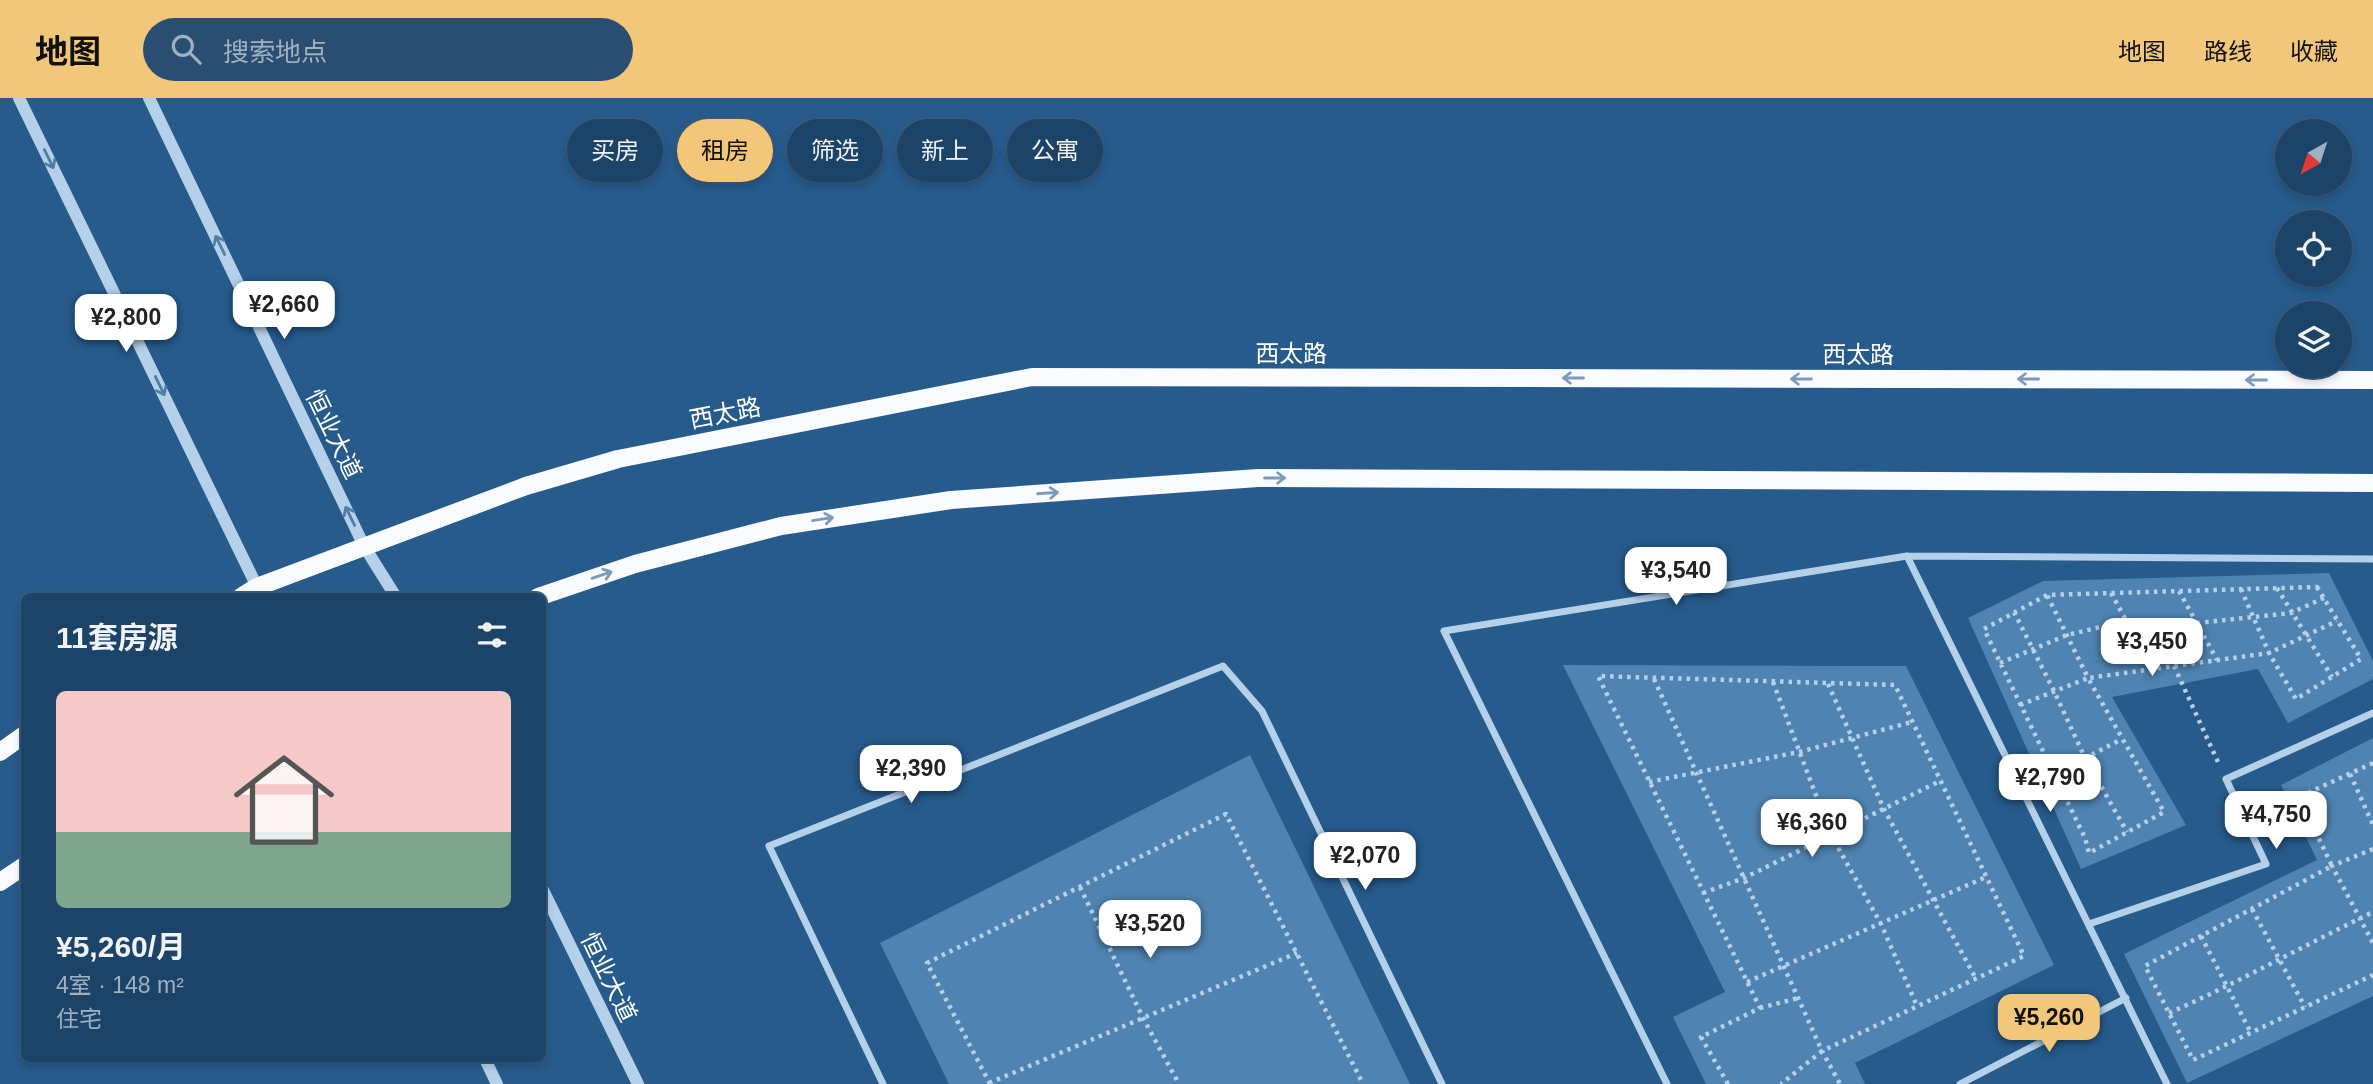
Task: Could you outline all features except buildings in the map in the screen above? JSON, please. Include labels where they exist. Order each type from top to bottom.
[{"type":"main road","name":"西太路","points":[[260,592],[364,546],[526,486],[618,459],[1032,377],[2373,380]]},
{"type":"main road","points":[[546,594],[635,564],[781,526],[951,500],[1258,478],[2373,483]]},
{"type":"main road","points":[[0,752],[21,737]]},
{"type":"main road","points":[[0,882],[21,868]]},
{"type":"street","points":[[19,98],[260,592]]},
{"type":"street","name":"恒业大道","points":[[149,98],[364,546],[393,593]]},
{"type":"street","points":[[1907,556],[2167,1084]]},
{"type":"street","points":[[1667,1084],[1444,631],[1907,556],[2373,559]]},
{"type":"street","points":[[883,1084],[769,846],[1223,666],[1262,711],[1442,1084]]},
{"type":"street","points":[[2089,924],[2266,864],[2226,779],[2373,713]]},
{"type":"street","name":"恒业大道","points":[[546,896],[638,1084]]},
{"type":"street","points":[[1960,1084],[2126,998]]},
{"type":"street","points":[[486,1062],[497,1084]]},
{"type":"path","points":[[2047,594],[2088,678],[2164,813],[2088,853],[2085,838],[1984,629],[2047,594],[2317,587],[2361,659],[2295,699],[2269,653],[2241,589]]},
{"type":"path","points":[[2276,588],[2332,677]]},
{"type":"path","points":[[2179,591],[2217,660]]},
{"type":"path","points":[[2111,593],[2154,669]]},
{"type":"path","points":[[2000,663],[2067,635],[2126,621],[2197,623],[2291,613],[2324,598]]},
{"type":"path","points":[[2014,612],[2085,758],[2127,832]]},
{"type":"path","points":[[2020,705],[2088,678],[2269,653],[2337,621]]},
{"type":"path","points":[[2174,666],[2226,779]]},
{"type":"path","points":[[1759,1008],[1598,676],[1895,685],[2024,956],[1822,1051],[1781,1084]]},
{"type":"path","points":[[1654,678],[1822,1051],[1840,1084]]},
{"type":"path","points":[[1773,682],[1830,835],[1881,924],[1917,1006]]},
{"type":"path","points":[[1828,684],[1884,808],[1976,979]]},
{"type":"path","points":[[1650,782],[1799,752],[1912,722]]},
{"type":"path","points":[[2054,774],[2122,739]]},
{"type":"path","points":[[2373,763],[2300,797],[2332,866],[2373,943]]},
{"type":"path","points":[[2350,774],[2373,825]]},
{"type":"path","points":[[1703,893],[1744,878],[1940,781]]},
{"type":"path","points":[[1297,953],[990,1084],[927,963],[1226,814],[1297,953],[1363,1084]]},
{"type":"path","points":[[2373,849],[2332,866],[2145,966],[2193,1060],[2373,975]]},
{"type":"path","points":[[1746,982],[1986,877]]},
{"type":"path","points":[[1080,887],[1143,1018],[1179,1084]]},
{"type":"path","points":[[2252,909],[2305,1007]]},
{"type":"path","points":[[2169,1013],[2227,988],[2279,958],[2373,912]]},
{"type":"path","points":[[2201,936],[2251,1033]]},
{"type":"path","points":[[1728,1084],[1701,1037],[1759,1008],[1798,998]]}]
